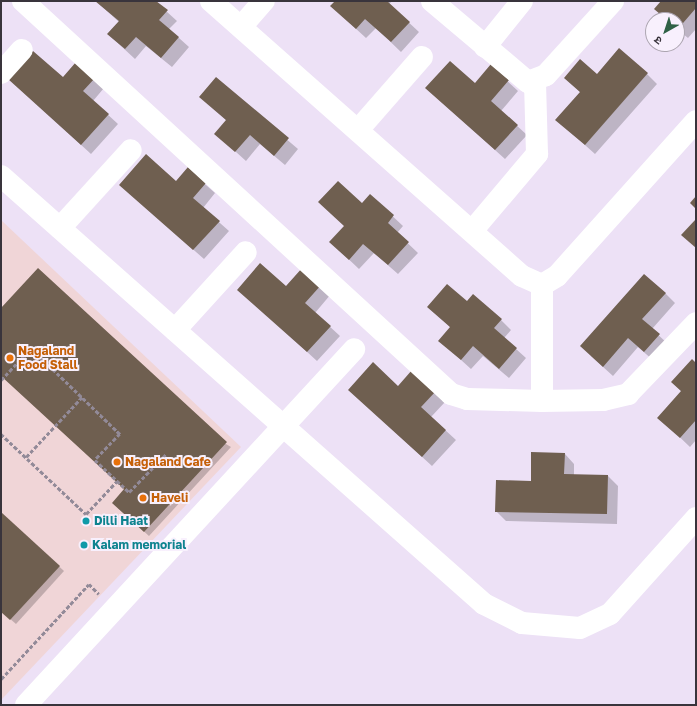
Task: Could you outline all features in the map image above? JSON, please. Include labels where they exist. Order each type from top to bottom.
[{"type":"street","points":[[23,1],[451,394],[466,399],[542,401],[603,400],[628,394],[696,323]]},
{"type":"street","points":[[212,1],[522,276],[542,285]]},
{"type":"street","points":[[241,28],[264,1]]},
{"type":"street","points":[[432,1],[519,77],[535,82]]},
{"type":"street","points":[[485,48],[522,1]]},
{"type":"street","points":[[472,231],[537,154],[535,82],[613,1]]},
{"type":"street","points":[[1,73],[22,50]]},
{"type":"street","points":[[358,130],[422,57]]},
{"type":"street","points":[[542,285],[557,276],[696,121]]},
{"type":"street","points":[[60,228],[131,150]]},
{"type":"street","points":[[1,176],[484,604],[522,623],[580,628],[610,614],[696,518]]},
{"type":"street","points":[[175,330],[246,252]]},
{"type":"street","points":[[542,285],[542,401]]},
{"type":"street","points":[[26,705],[354,350]]},
{"type":"path","points":[[1,380],[31,348],[120,434],[95,460],[129,492],[167,453]]},
{"type":"path","points":[[26,457],[82,397]]},
{"type":"path","points":[[1,434],[86,514],[117,481]]},
{"type":"path","points":[[1,679],[88,584],[115,609]]},
{"type":"shaded area","name":"Dilli Haat","points":[[1,220],[241,447],[2,699],[1,697]]},
{"type":"building","points":[[95,1],[156,1],[168,10],[159,20],[179,37],[161,58],[136,37],[125,49],[107,34],[119,21]]},
{"type":"building","points":[[335,1],[387,1],[410,22],[391,42],[365,19],[356,29],[330,6]]},
{"type":"building","points":[[661,1],[696,1],[696,8],[685,21],[685,12],[658,12],[654,9]]},
{"type":"building","points":[[619,48],[648,73],[585,145],[555,120],[580,92],[564,78],[580,59],[597,74]]},
{"type":"building","points":[[33,51],[63,77],[76,62],[95,78],[83,91],[109,114],[81,145],[8,79]]},
{"type":"building","points":[[450,61],[475,83],[491,64],[509,80],[491,101],[518,125],[495,150],[425,88]]},
{"type":"building","points":[[216,77],[289,138],[274,156],[250,135],[235,152],[214,134],[226,120],[199,97]]},
{"type":"building","points":[[146,154],[176,181],[188,167],[206,183],[193,198],[220,221],[193,250],[119,185]]},
{"type":"building","points":[[338,181],[362,203],[370,194],[394,215],[388,223],[409,242],[388,265],[363,244],[349,260],[329,242],[344,226],[318,202]]},
{"type":"building","points":[[696,196],[696,209],[690,203]]},
{"type":"building","points":[[696,219],[696,248],[681,235]]},
{"type":"building","points":[[260,263],[286,286],[303,267],[322,284],[305,303],[331,326],[307,352],[237,290]]},
{"type":"building","points":[[38,268],[227,442],[144,532],[112,503],[124,489],[1,376],[1,308]]},
{"type":"building","points":[[644,274],[666,293],[642,319],[660,334],[644,352],[628,338],[603,367],[580,346]]},
{"type":"building","points":[[447,284],[467,301],[473,294],[502,319],[494,328],[517,348],[499,369],[473,346],[461,360],[438,341],[450,327],[427,307]]},
{"type":"building","points":[[692,359],[696,363],[696,420],[680,438],[657,418],[681,391],[671,382]]},
{"type":"building","points":[[373,362],[398,386],[412,370],[436,391],[421,407],[446,430],[422,457],[348,390]]},
{"type":"building","points":[[531,452],[565,453],[564,474],[608,475],[607,514],[495,512],[496,480],[531,481]]},
{"type":"building","points":[[1,512],[60,566],[10,620],[1,612]]},
{"type":"place","name":"Nagaland Food Stall","points":[[10,358]]},
{"type":"place","name":"Nagaland Cafe","points":[[117,462]]},
{"type":"place","name":"Haveli","points":[[143,498]]},
{"type":"place","name":"Dilli Haat","points":[[86,521]]},
{"type":"place","name":"Kalam memorial","points":[[84,545]]}]
